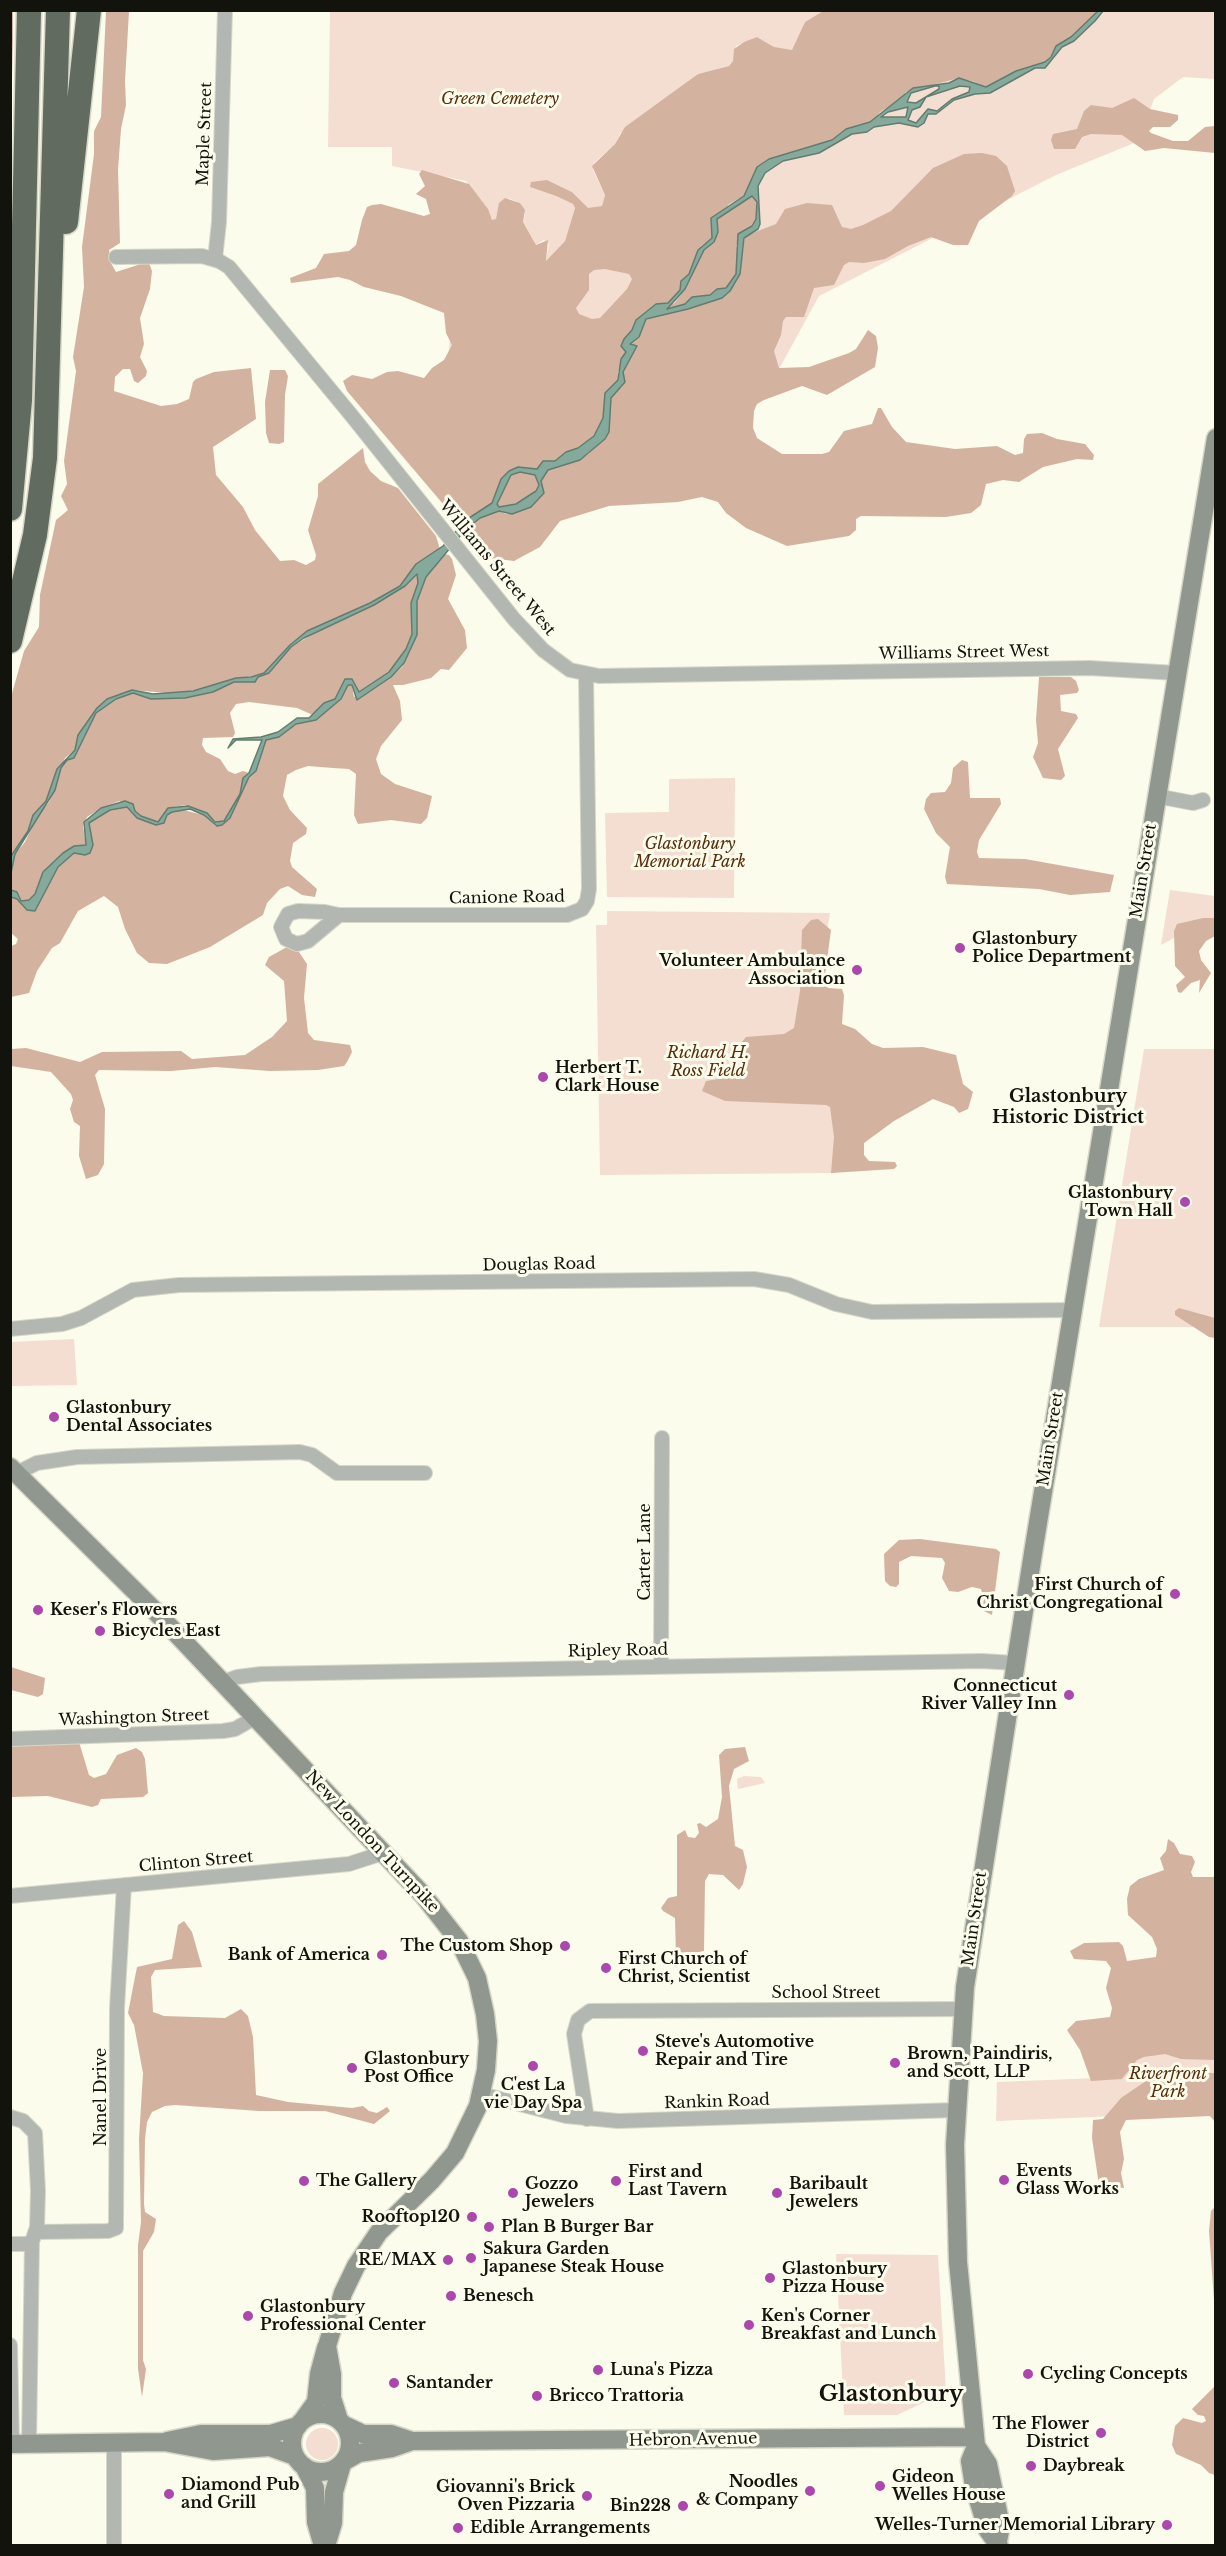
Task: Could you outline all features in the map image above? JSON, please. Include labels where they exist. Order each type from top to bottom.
[{"type":"highway","points":[[10,509],[20,400],[29,10]]},
{"type":"highway","points":[[10,640],[27,573],[43,477],[48,419],[58,10]]},
{"type":"highway","points":[[52,264],[62,236],[68,208],[89,10]]},
{"type":"main road","name":"Main Street","points":[[998,2543],[987,2529],[974,2486],[970,2461],[976,2442],[958,2262],[955,2181],[956,2110],[963,2009],[975,1911],[1215,438]]},
{"type":"main road","name":"New London Turnpike","points":[[14,1470],[122,1577],[383,1853],[448,1925],[476,1976],[487,2033],[487,2062],[473,2120],[455,2153],[432,2180],[379,2232],[356,2266],[335,2312],[319,2374],[316,2402],[301,2423]]},
{"type":"main road","name":"New London Turnpike","points":[[327,2346],[332,2374],[332,2398],[342,2423]]},
{"type":"main road","points":[[17,2444],[164,2442],[201,2434],[271,2434],[321,2414],[342,2423],[351,2443],[334,2493],[333,2523],[325,2546]]},
{"type":"main road","points":[[301,2423],[292,2440],[300,2461],[315,2488],[316,2522],[325,2546]]},
{"type":"main road","name":"Hebron Avenue","points":[[342,2423],[363,2434],[391,2434],[412,2441],[976,2442]]},
{"type":"main road","name":"Hebron Avenue","points":[[344,2462],[359,2452],[392,2448],[412,2441]]},
{"type":"main road","points":[[164,2442],[213,2451],[270,2447],[322,2472],[333,2470],[344,2462]]},
{"type":"street","name":"Maple Street","points":[[215,259],[219,211],[225,10]]},
{"type":"street","points":[[116,257],[197,256],[215,259]]},
{"type":"street","name":"Williams Street West","points":[[215,259],[229,267],[462,554],[543,650],[561,665],[586,675],[1089,668],[1177,673]]},
{"type":"street","name":"Canione Road","points":[[339,915],[567,915],[582,909],[587,901],[589,889],[586,675]]},
{"type":"street","points":[[1156,796],[1209,800]]},
{"type":"street","name":"Douglas Road","points":[[10,1329],[62,1324],[88,1315],[133,1290],[179,1285],[754,1279],[789,1285],[836,1304],[872,1312],[1072,1310]]},
{"type":"street","name":"Carter Lane","points":[[661,1666],[662,1437]]},
{"type":"street","points":[[14,1470],[44,1461],[76,1457],[289,1452],[308,1454],[337,1473],[425,1473]]},
{"type":"street","name":"Ripley Road","points":[[223,1682],[237,1677],[261,1674],[982,1661],[1015,1663]]},
{"type":"street","name":"Washington Street","points":[[10,1739],[223,1731],[241,1727],[256,1718]]},
{"type":"street","name":"Clinton Street","points":[[10,1896],[349,1864],[383,1853]]},
{"type":"street","name":"Nanel Drive","points":[[10,2244],[27,2244],[34,2236],[108,2231],[116,2228],[117,1998],[124,1885]]},
{"type":"street","name":"School Street","points":[[587,2119],[574,2034],[580,2018],[590,2011],[599,2009],[963,2009]]},
{"type":"street","name":"Rankin Road","points":[[481,2094],[587,2119],[673,2121],[956,2110]]},
{"type":"street","points":[[10,2117],[27,2124],[36,2137],[34,2236],[17,2444]]},
{"type":"street","points":[[10,2345],[17,2444]]},
{"type":"street","points":[[114,2443],[114,2546]]},
{"type":"green space","points":[[13,10],[13,40],[11,118],[10,11]]},
{"type":"green space","name":"Green Cemetery","points":[[833,10],[1215,11],[1215,79],[1183,77],[1154,99],[1139,141],[1056,175],[819,296],[779,369],[447,372],[459,225],[487,208],[466,181],[392,166],[392,147],[328,147],[330,11],[823,11],[805,22],[803,27]],"holes":[[[757,37],[771,45],[538,283],[508,198],[520,203],[525,214],[523,222],[536,245],[544,240],[549,244],[546,261],[565,241],[575,208],[573,204],[556,196],[530,187],[547,180],[572,192],[588,209],[602,206],[605,195],[593,170],[594,163],[615,144],[620,134],[698,74],[729,66],[733,61],[736,46]]]},
{"type":"green space","points":[[106,11],[129,11],[126,105],[121,129],[118,169],[120,243],[109,250],[111,263],[116,272],[144,263],[149,263],[152,271],[150,289],[140,318],[144,344],[140,357],[147,371],[146,376],[138,383],[134,381],[130,369],[123,369],[115,377],[114,391],[161,406],[177,404],[189,399],[193,382],[196,379],[214,372],[251,368],[256,419],[213,447],[216,475],[243,507],[255,530],[280,561],[294,560],[306,565],[315,560],[316,555],[308,530],[318,496],[318,484],[363,448],[365,462],[370,471],[381,481],[398,488],[436,536],[440,549],[416,564],[400,586],[370,603],[307,631],[290,645],[264,673],[179,694],[132,690],[97,708],[78,735],[75,750],[65,758],[46,801],[33,815],[28,831],[11,856],[11,697],[24,651],[39,627],[40,595],[56,520],[68,510],[61,496],[67,484],[64,461],[76,371],[73,357],[84,287],[82,247],[94,154],[94,131],[101,117]]},
{"type":"green space","points":[[823,11],[1098,11],[1071,37],[1055,48],[1053,54],[1045,62],[1017,71],[986,87],[972,81],[955,79],[906,92],[899,102],[878,114],[879,118],[841,132],[832,140],[769,159],[757,167],[744,196],[729,204],[711,227],[712,238],[701,246],[689,274],[681,281],[680,290],[668,303],[656,304],[636,320],[632,330],[624,339],[622,348],[626,352],[618,372],[618,380],[605,393],[603,418],[594,436],[555,461],[543,461],[537,469],[518,467],[499,484],[495,501],[466,520],[443,504],[347,391],[343,381],[352,375],[372,379],[387,372],[398,371],[424,378],[432,368],[444,360],[452,345],[446,333],[444,313],[401,296],[364,287],[338,277],[291,283],[290,278],[316,268],[324,254],[349,251],[356,245],[367,207],[381,204],[424,216],[430,214],[426,199],[416,194],[425,186],[419,174],[422,170],[469,184],[488,209],[492,220],[496,219],[499,203],[505,198],[520,203],[525,210],[523,222],[536,245],[548,240],[546,261],[565,241],[575,208],[573,204],[556,196],[530,187],[531,182],[547,180],[572,192],[588,208],[602,206],[605,195],[592,166],[615,144],[625,127],[698,74],[729,66],[733,61],[734,49],[744,42],[757,37],[774,47],[792,50],[805,22]],"holes":[[[605,269],[629,274],[632,279],[627,289],[600,318],[592,319],[579,314],[576,308],[589,290],[589,274],[594,270]]]},
{"type":"green space","points":[[1134,98],[1150,109],[1178,115],[1178,120],[1170,127],[1153,127],[1149,131],[1173,141],[1188,141],[1205,127],[1215,126],[1215,153],[1164,148],[1145,151],[1122,135],[1091,134],[1082,137],[1075,149],[1054,149],[1051,140],[1053,134],[1077,129],[1084,111],[1091,105],[1112,108]]},
{"type":"green space","points":[[982,153],[996,156],[1007,166],[1015,191],[1012,196],[979,221],[968,245],[953,245],[931,237],[908,246],[885,259],[864,263],[849,262],[844,265],[834,285],[814,288],[804,317],[786,317],[783,321],[781,335],[774,351],[779,368],[809,367],[849,353],[856,349],[868,330],[876,336],[878,348],[875,367],[827,395],[802,386],[764,400],[757,404],[754,411],[753,428],[757,438],[782,454],[822,454],[829,452],[844,431],[872,424],[878,408],[881,408],[892,427],[906,442],[955,449],[997,446],[1015,455],[1023,453],[1024,439],[1027,434],[1042,433],[1057,439],[1085,444],[1094,455],[1093,460],[1077,459],[1043,467],[1019,482],[1003,480],[986,484],[981,505],[971,513],[946,517],[861,516],[856,519],[856,530],[849,536],[787,546],[746,528],[726,513],[718,502],[702,497],[678,502],[609,506],[560,521],[540,547],[514,561],[490,558],[473,542],[469,527],[480,518],[499,511],[506,514],[537,499],[544,493],[541,481],[548,470],[587,455],[605,439],[611,398],[625,382],[623,372],[637,346],[630,344],[639,337],[643,322],[653,316],[688,309],[722,298],[736,283],[740,274],[745,236],[776,224],[785,209],[807,203],[832,205],[842,227],[851,229],[863,225],[891,211],[933,168],[964,154]]},
{"type":"green space","points":[[752,196],[757,202],[756,219],[736,246],[739,251],[736,274],[726,288],[714,291],[710,295],[692,297],[685,304],[667,309],[667,306],[675,303],[685,288],[704,250],[712,244],[717,219]]},
{"type":"green space","points":[[270,370],[285,370],[288,376],[285,395],[284,442],[279,444],[269,443],[266,433],[265,402]]},
{"type":"green space","points":[[520,472],[535,475],[539,485],[536,491],[516,504],[499,507],[497,504],[511,475]]},
{"type":"green space","points":[[444,554],[449,555],[452,559],[456,575],[448,599],[465,630],[467,648],[449,670],[441,669],[431,678],[403,685],[393,685],[400,701],[402,720],[381,746],[376,759],[381,774],[395,784],[432,796],[427,818],[421,824],[391,820],[358,824],[354,815],[356,774],[349,769],[308,766],[296,770],[287,775],[283,796],[290,810],[307,828],[306,834],[293,843],[290,861],[292,867],[317,889],[315,897],[302,895],[288,886],[280,889],[267,903],[263,915],[210,947],[167,964],[149,963],[137,953],[125,929],[118,907],[104,896],[78,911],[60,943],[52,948],[37,971],[29,993],[11,997],[11,946],[16,944],[18,939],[11,933],[10,897],[17,899],[27,910],[35,911],[57,867],[74,853],[85,855],[90,853],[93,845],[89,823],[110,810],[127,807],[134,815],[156,825],[172,812],[183,810],[204,815],[216,826],[230,818],[249,777],[258,767],[266,740],[279,737],[296,724],[316,720],[348,685],[352,685],[354,697],[391,677],[402,667],[417,635],[417,601],[426,577]]},
{"type":"green space","points":[[417,574],[418,583],[411,603],[412,634],[406,649],[389,672],[359,692],[352,679],[335,699],[324,703],[313,715],[297,708],[249,702],[236,704],[230,713],[235,733],[233,737],[203,738],[202,745],[206,752],[220,759],[228,771],[235,774],[243,771],[249,773],[243,778],[240,794],[224,821],[215,821],[204,812],[185,805],[168,808],[161,820],[156,822],[141,816],[135,811],[134,806],[119,801],[87,817],[83,826],[86,845],[74,846],[43,872],[35,894],[29,900],[21,901],[19,895],[11,890],[11,867],[15,854],[25,842],[38,815],[49,802],[58,773],[67,760],[74,758],[96,713],[112,701],[133,693],[144,697],[213,692],[234,682],[256,681],[258,677],[270,673],[291,647],[405,586]]},
{"type":"green space","points":[[1039,677],[1071,677],[1076,681],[1079,690],[1077,693],[1060,695],[1061,711],[1076,714],[1078,718],[1058,749],[1065,776],[1061,780],[1043,778],[1033,757],[1038,743],[1036,720]]},
{"type":"green space","points":[[962,760],[968,762],[970,798],[1000,798],[1001,804],[979,840],[977,852],[979,858],[1025,859],[1114,875],[1110,892],[1070,895],[1039,889],[947,884],[945,877],[950,847],[936,833],[924,809],[926,799],[931,793],[945,792],[951,783],[953,768]]},
{"type":"green space","name":"Glastonbury Memorial Park","points":[[735,778],[734,898],[607,897],[605,813],[669,812],[669,779]]},
{"type":"green space","points":[[1170,890],[1215,896],[1215,921],[1207,920],[1161,945]]},
{"type":"green space","name":"Richard H. Ross Field","points":[[607,911],[830,913],[812,1022],[835,1086],[836,1173],[600,1175],[596,925],[607,925]]},
{"type":"green space","points":[[1203,918],[1215,918],[1215,936],[1206,941],[1199,951],[1201,960],[1211,973],[1199,993],[1200,980],[1191,983],[1181,993],[1178,992],[1176,985],[1185,977],[1175,966],[1174,931],[1177,924]]},
{"type":"green space","points":[[818,919],[831,930],[824,983],[828,988],[842,989],[844,995],[842,1024],[855,1029],[872,1044],[883,1048],[923,1047],[956,1055],[963,1084],[973,1092],[968,1109],[959,1113],[954,1107],[933,1099],[894,1121],[864,1143],[864,1155],[869,1161],[895,1162],[897,1166],[894,1169],[831,1173],[834,1137],[830,1107],[826,1105],[725,1101],[702,1091],[706,1081],[731,1077],[739,1072],[740,1060],[735,1050],[746,1037],[784,1034],[794,1028],[800,991],[802,930],[811,920]]},
{"type":"green space","points":[[287,947],[299,952],[307,964],[304,998],[308,1033],[314,1040],[350,1045],[352,1052],[344,1066],[318,1070],[270,1071],[215,1067],[171,1071],[99,1070],[95,1075],[105,1109],[104,1164],[98,1175],[86,1179],[79,1156],[80,1126],[74,1122],[70,1109],[73,1100],[71,1094],[51,1072],[11,1066],[11,1049],[26,1048],[80,1062],[102,1052],[181,1051],[192,1059],[245,1055],[272,1037],[287,1021],[284,981],[265,965],[269,957]]},
{"type":"green space","points":[[1144,1049],[1215,1049],[1215,1327],[1099,1327]]},
{"type":"green space","points":[[1179,1308],[1215,1318],[1215,1338],[1209,1337],[1175,1315],[1175,1311]]},
{"type":"green space","points":[[74,1339],[77,1385],[11,1386],[11,1342]]},
{"type":"green space","points":[[920,1539],[996,1549],[1000,1552],[992,1615],[982,1610],[984,1599],[981,1589],[972,1587],[958,1592],[949,1591],[942,1578],[945,1563],[942,1558],[911,1556],[899,1562],[899,1584],[896,1587],[890,1586],[885,1581],[884,1554],[899,1540]]},
{"type":"green space","points":[[11,1667],[45,1678],[43,1694],[38,1697],[11,1690]]},
{"type":"green space","points":[[79,1742],[89,1775],[94,1778],[106,1774],[117,1755],[136,1748],[142,1752],[145,1759],[148,1793],[143,1797],[101,1799],[98,1805],[92,1807],[48,1796],[11,1797],[10,1743]]},
{"type":"green space","points":[[745,1747],[749,1761],[734,1769],[729,1786],[735,1846],[743,1850],[747,1867],[743,1884],[739,1890],[723,1875],[709,1874],[705,1881],[704,1951],[676,1957],[675,1918],[661,1908],[668,1898],[677,1896],[677,1835],[685,1830],[688,1837],[695,1838],[699,1833],[697,1824],[700,1823],[706,1827],[718,1819],[722,1797],[719,1755],[725,1749]]},
{"type":"green space","points":[[744,1776],[761,1777],[765,1783],[738,1789],[737,1779]]},
{"type":"green space","points":[[1168,1839],[1174,1843],[1180,1854],[1192,1856],[1195,1862],[1191,1872],[1193,1877],[1215,1877],[1215,2060],[1181,2059],[1165,2054],[1144,2057],[1137,2060],[1122,2079],[1091,2081],[1080,2050],[1067,2030],[1076,2021],[1110,2017],[1112,2008],[1106,1988],[1111,1968],[1106,1961],[1074,1959],[1070,1951],[1084,1943],[1119,1942],[1123,1946],[1127,1961],[1156,1957],[1157,1949],[1152,1937],[1128,1915],[1127,1899],[1130,1886],[1139,1879],[1164,1870],[1160,1858],[1166,1851]]},
{"type":"green space","points":[[184,1921],[192,1932],[202,1967],[155,1970],[151,1977],[153,2012],[164,2016],[225,2018],[241,2009],[248,2016],[253,2037],[256,2095],[288,2102],[352,2108],[363,2106],[377,2113],[387,2107],[390,2111],[374,2124],[325,2111],[259,2111],[175,2105],[165,2106],[152,2112],[147,2122],[145,2139],[144,2204],[145,2212],[156,2219],[154,2232],[143,2251],[143,2360],[146,2369],[142,2397],[138,2369],[138,2245],[141,2222],[139,2139],[143,2073],[134,2025],[128,2013],[137,1967],[172,1959],[178,1925]]},
{"type":"green space","name":"Riverfront Park","points":[[1215,2050],[1215,2112],[996,2121],[997,2082],[1124,2077],[1124,2054]]},
{"type":"green space","points":[[1179,2073],[1215,2073],[1215,2122],[1210,2116],[1126,2120],[1120,2132],[1124,2159],[1121,2173],[1124,2188],[1099,2185],[1092,2138],[1093,2120],[1103,2119],[1121,2098],[1146,2081]]},
{"type":"green space","points":[[1215,2207],[1215,2314],[1209,2231],[1211,2211]]},
{"type":"green space","points":[[836,2254],[938,2255],[946,2392],[897,2415],[844,2415]]},
{"type":"green space","points":[[1215,2386],[1215,2475],[1209,2473],[1201,2465],[1176,2454],[1172,2445],[1175,2426],[1183,2418],[1202,2423],[1206,2421],[1204,2416],[1198,2415],[1192,2409]]},
{"type":"green space","points":[[322,2428],[333,2433],[338,2444],[333,2455],[322,2460],[311,2455],[306,2444],[311,2433]]},
{"type":"shaded area","points":[[1098,11],[1103,11],[1074,41],[1062,47],[1045,68],[1035,68],[990,93],[975,94],[954,100],[936,114],[928,114],[924,123],[918,127],[899,123],[874,127],[867,132],[852,134],[819,153],[783,161],[765,173],[758,186],[760,224],[758,229],[744,238],[740,274],[730,291],[722,298],[646,319],[639,337],[630,344],[637,346],[623,372],[625,382],[611,398],[609,432],[605,439],[580,460],[548,470],[541,481],[544,493],[531,507],[512,514],[499,511],[480,518],[465,530],[426,577],[417,601],[417,635],[404,663],[391,677],[357,700],[352,685],[348,685],[341,699],[316,720],[296,724],[279,737],[266,740],[256,771],[249,777],[230,818],[222,825],[217,826],[204,815],[190,809],[172,812],[167,815],[164,823],[156,825],[137,818],[127,807],[110,810],[89,823],[93,845],[90,853],[85,855],[74,853],[58,867],[35,911],[27,910],[17,899],[11,897],[11,890],[17,892],[21,901],[29,900],[35,894],[43,872],[74,846],[86,845],[84,822],[101,808],[125,801],[133,804],[135,811],[141,816],[158,822],[168,808],[188,806],[207,813],[215,822],[224,821],[240,794],[243,778],[249,773],[262,740],[236,740],[228,748],[233,739],[261,737],[278,732],[297,718],[309,718],[324,703],[335,699],[345,679],[352,679],[359,692],[389,672],[406,649],[412,634],[411,603],[418,583],[417,574],[405,586],[374,605],[304,638],[291,647],[269,673],[258,677],[255,682],[234,682],[213,692],[185,698],[151,699],[133,693],[116,699],[96,713],[74,758],[67,760],[61,768],[55,790],[15,854],[11,873],[11,856],[28,831],[33,815],[46,801],[57,769],[75,750],[78,735],[97,708],[107,699],[132,690],[153,694],[193,691],[236,678],[264,673],[290,645],[307,631],[370,603],[400,586],[416,564],[443,546],[466,520],[492,503],[501,479],[509,471],[518,467],[537,469],[543,461],[555,461],[594,436],[603,418],[605,393],[618,380],[621,359],[626,352],[621,346],[624,339],[632,330],[636,320],[656,304],[668,303],[680,290],[681,281],[689,274],[698,250],[712,238],[711,218],[744,196],[757,167],[769,159],[832,140],[846,129],[870,122],[913,88],[949,83],[959,78],[986,87],[1016,71],[1045,62],[1051,57],[1056,46],[1071,37]],"holes":[[[935,86],[939,86],[939,89],[916,103],[907,102],[911,93]],[[960,86],[970,87],[969,92],[952,99],[937,111],[928,109],[916,123],[908,120],[912,110],[920,107],[926,97]],[[908,107],[906,117],[881,117],[888,112]],[[752,196],[757,202],[756,219],[752,226],[738,234],[736,274],[726,288],[717,289],[710,295],[692,297],[685,304],[667,309],[685,289],[704,250],[714,242],[718,232],[717,219]],[[520,472],[535,475],[539,485],[536,491],[516,504],[499,507],[497,504],[511,475]]]},
{"type":"place","name":"Glastonbury Police Department","points":[[960,948]]},
{"type":"place","name":"Volunteer Ambulance Association","points":[[857,970]]},
{"type":"place","name":"Herbert T. Clark House","points":[[543,1077]]},
{"type":"place","name":"Glastonbury Town Hall","points":[[1185,1202]]},
{"type":"place","name":"Glastonbury Dental Associates","points":[[54,1417]]},
{"type":"place","name":"First Church of Christ Congregational","points":[[1175,1594]]},
{"type":"place","name":"Keser's Flowers","points":[[38,1610]]},
{"type":"place","name":"Bicycles East","points":[[100,1631]]},
{"type":"place","name":"Connecticut River Valley Inn","points":[[1069,1695]]},
{"type":"place","name":"The Custom Shop","points":[[565,1946]]},
{"type":"place","name":"Bank of America","points":[[382,1955]]},
{"type":"place","name":"First Church of Christ, Scientist","points":[[606,1968]]},
{"type":"place","name":"Steve's Automotive Repair and Tire","points":[[643,2051]]},
{"type":"place","name":"Brown, Paindiris, and Scott, LLP","points":[[895,2063]]},
{"type":"place","name":"C'est La vie Day Spa","points":[[533,2066]]},
{"type":"place","name":"Glastonbury Post Office","points":[[352,2068]]},
{"type":"place","name":"Events Glass Works","points":[[1004,2180]]},
{"type":"place","name":"The Gallery","points":[[304,2181]]},
{"type":"place","name":"First and Last Tavern","points":[[616,2181]]},
{"type":"place","name":"Gozzo Jewelers","points":[[513,2193]]},
{"type":"place","name":"Baribault Jewelers","points":[[777,2193]]},
{"type":"place","name":"Rooftop120","points":[[472,2217]]},
{"type":"place","name":"Plan B Burger Bar","points":[[489,2227]]},
{"type":"place","name":"Sakura Garden Japanese Steak House","points":[[471,2258]]},
{"type":"place","name":"RE/MAX","points":[[448,2260]]},
{"type":"place","name":"Glastonbury Pizza House","points":[[770,2278]]},
{"type":"place","name":"Benesch","points":[[451,2296]]},
{"type":"place","name":"Glastonbury Professional Center","points":[[248,2316]]},
{"type":"place","name":"Ken's Corner Breakfast and Lunch","points":[[749,2325]]},
{"type":"place","name":"Luna's Pizza","points":[[598,2370]]},
{"type":"place","name":"Cycling Concepts","points":[[1028,2374]]},
{"type":"place","name":"Santander","points":[[394,2383]]},
{"type":"place","name":"Bricco Trattoria","points":[[537,2396]]},
{"type":"place","name":"The Flower District","points":[[1101,2433]]},
{"type":"place","name":"Daybreak","points":[[1031,2466]]},
{"type":"place","name":"Gideon Welles House","points":[[880,2486]]},
{"type":"place","name":"Noodles & Company","points":[[810,2491]]},
{"type":"place","name":"Diamond Pub and Grill","points":[[169,2494]]},
{"type":"place","name":"Giovanni's Brick Oven Pizzaria","points":[[587,2496]]},
{"type":"place","name":"Bin228","points":[[683,2506]]},
{"type":"place","name":"Welles-Turner Memorial Library","points":[[1167,2525]]},
{"type":"place","name":"Edible Arrangements","points":[[458,2528]]},
{"type":"district","name":"Glastonbury Historic District","points":[[1068,1107]]},
{"type":"district","name":"Glastonbury","points":[[891,2395]]}]
